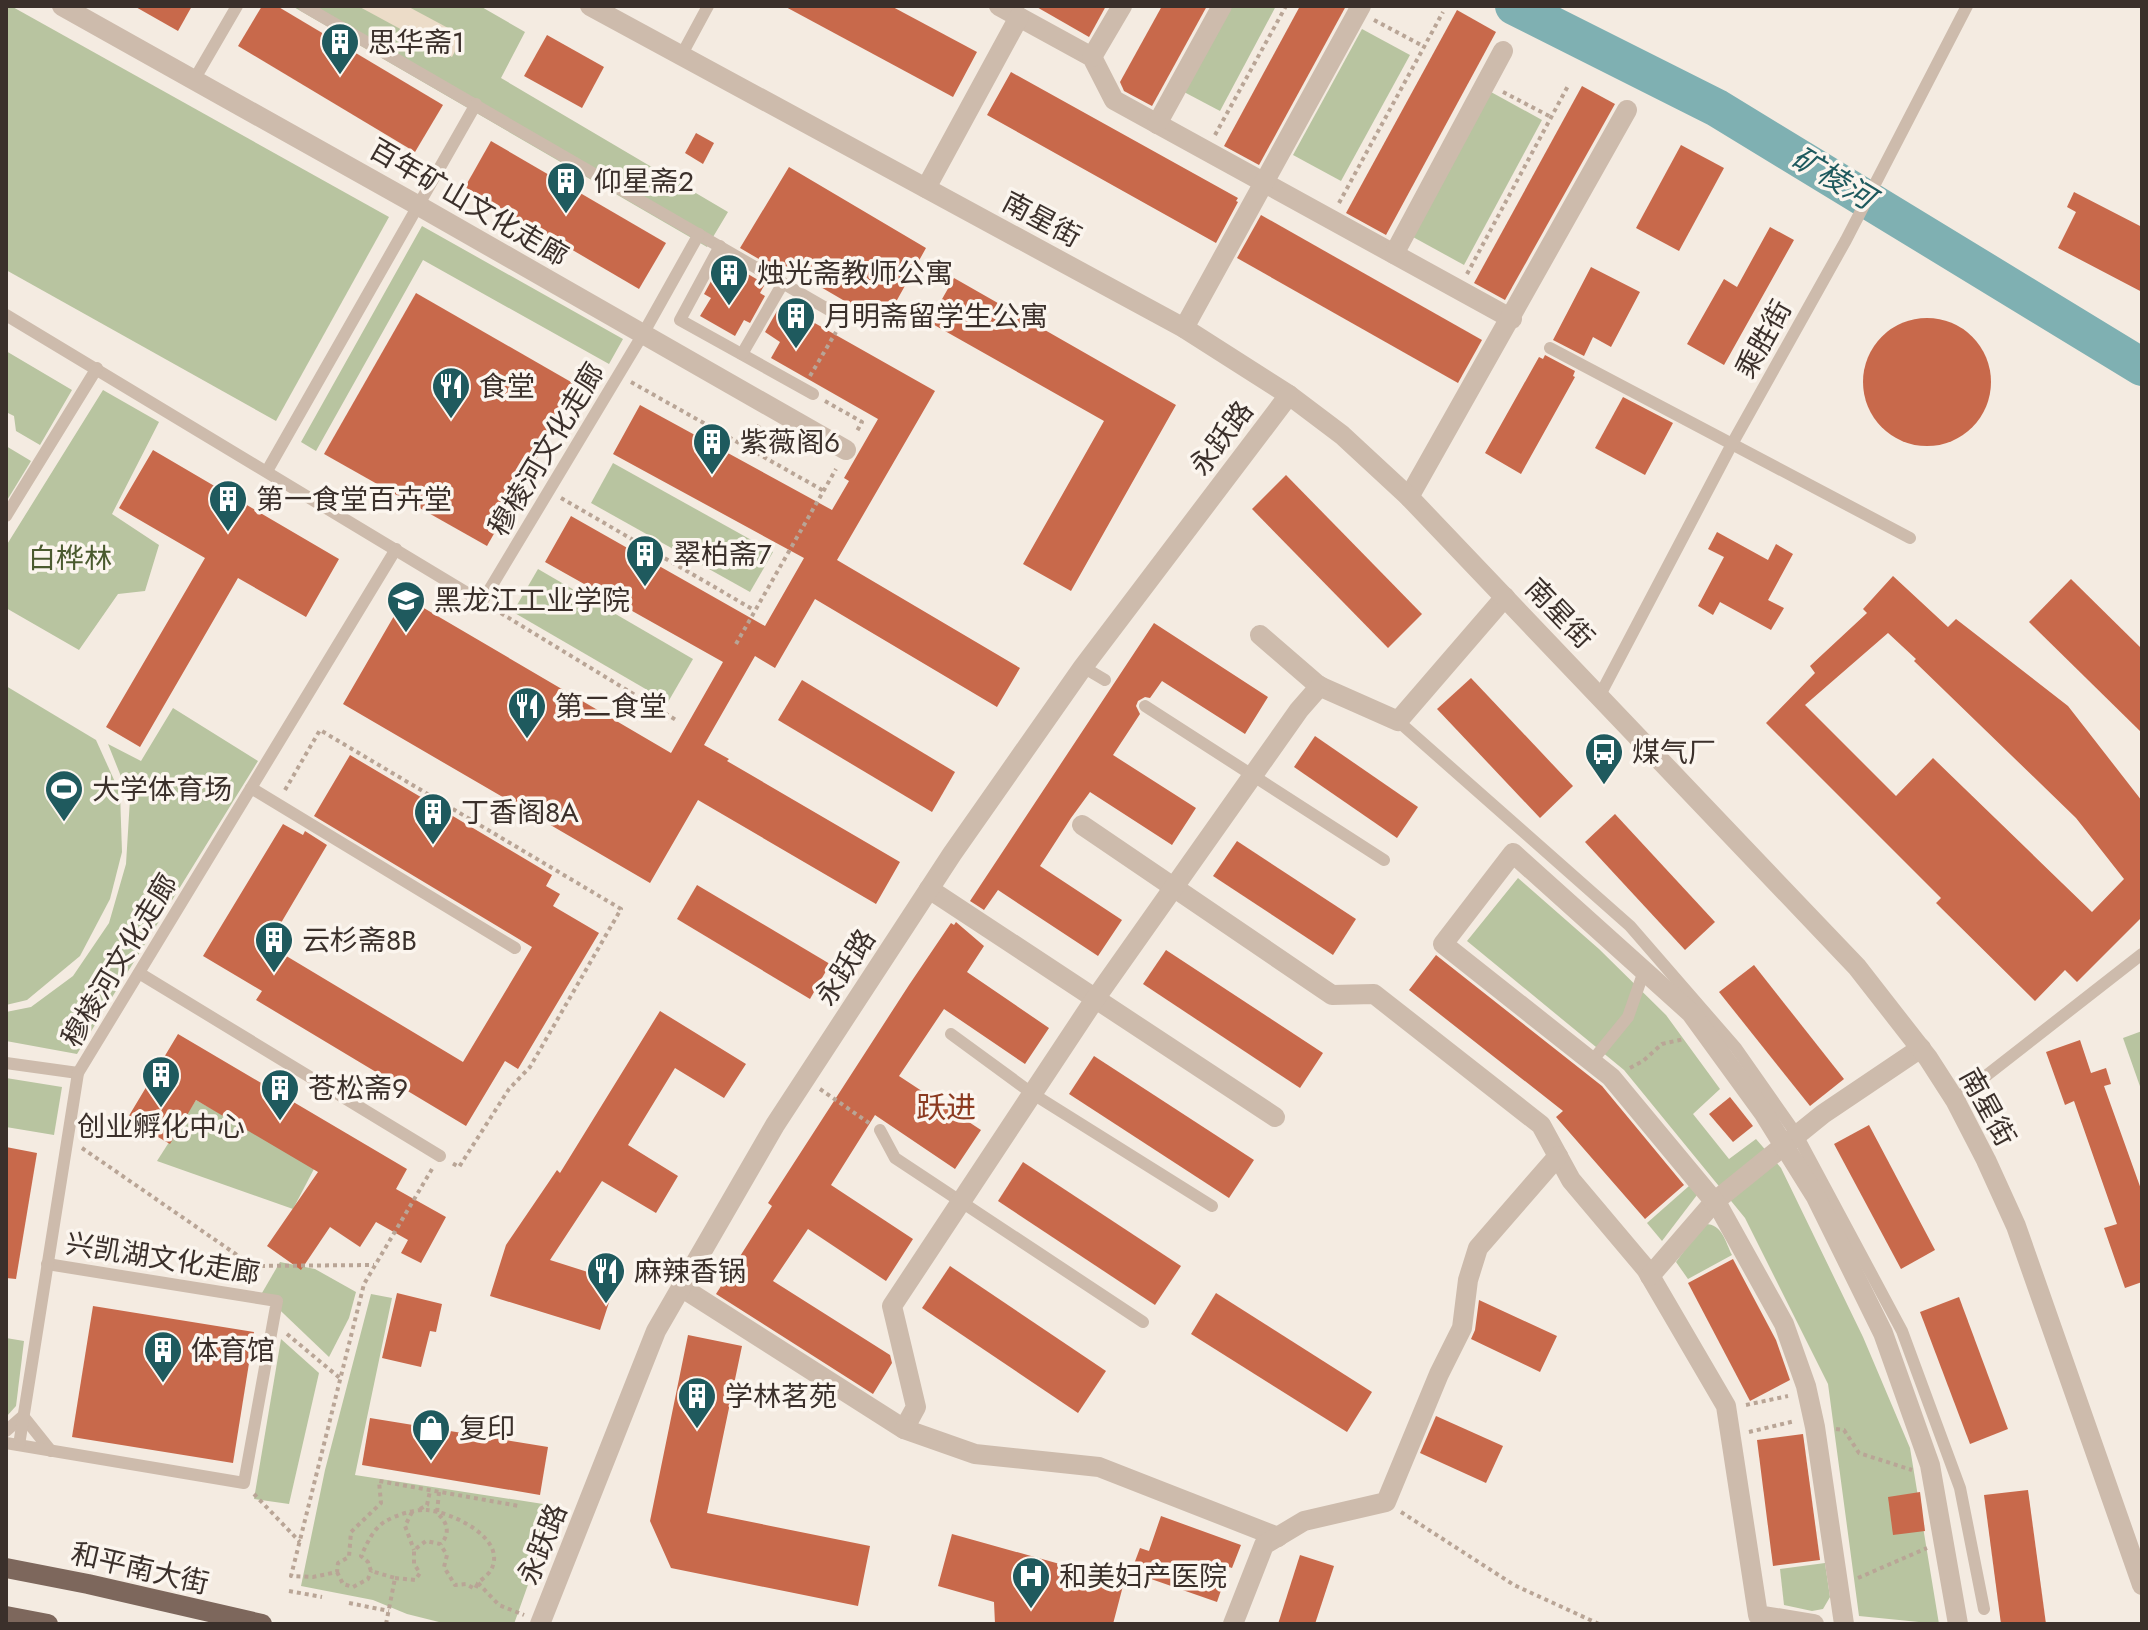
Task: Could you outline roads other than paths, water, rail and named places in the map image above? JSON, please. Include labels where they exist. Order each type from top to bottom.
[{"type":"main road","name":"和平南大街","points":[[6,1568],[262,1624]]},
{"type":"main road","points":[[6,1616],[48,1624]]},
{"type":"street","name":"百年矿山文化走廊","points":[[62,6],[846,450]]},
{"type":"street","name":"南星街","points":[[590,6],[1184,328],[1289,395],[1342,435],[1409,497],[1857,967],[1921,1048],[1955,1100],[2016,1226],[2142,1585]]},
{"type":"street","points":[[999,6],[1092,57],[1114,100],[1512,319]]},
{"type":"street","points":[[1092,57],[1122,6]]},
{"type":"street","points":[[1157,124],[1222,6]]},
{"type":"street","points":[[1184,328],[1360,9]]},
{"type":"street","points":[[926,188],[1019,17]]},
{"type":"street","points":[[1394,254],[1503,51]]},
{"type":"street","points":[[1409,497],[1627,110]]},
{"type":"street","name":"永跃路","points":[[541,1623],[656,1331],[775,1125],[929,889],[1083,667],[1289,395]]},
{"type":"street","points":[[1260,635],[1320,686],[1398,721],[1505,597]]},
{"type":"street","points":[[904,1429],[916,1407],[892,1306],[1095,999],[1299,710],[1320,686]]},
{"type":"street","points":[[1082,825],[1332,995],[1374,994],[1541,1125],[1571,1180],[1650,1276],[1726,1406],[1758,1615],[1814,1624]]},
{"type":"street","points":[[1844,1624],[1808,1392],[1784,1324],[1714,1202],[1611,1077],[1443,944],[1514,854],[1691,1013],[1763,1112],[1790,1140],[1883,1333],[1930,1465],[1958,1624]]},
{"type":"street","points":[[929,889],[1275,1117]]},
{"type":"street","points":[[1650,1276],[1714,1202],[1790,1140],[1921,1048]]},
{"type":"street","points":[[1233,1624],[1264,1545],[1304,1521],[1386,1502],[1439,1374],[1462,1328],[1468,1280],[1478,1248],[1558,1156]]},
{"type":"street","points":[[681,1287],[904,1429],[975,1454],[1099,1467],[1278,1537]]},
{"type":"lane","points":[[194,80],[237,6]]},
{"type":"lane","points":[[304,6],[843,318]]},
{"type":"lane","points":[[681,56],[708,6]]},
{"type":"lane","name":"乘胜街","points":[[1600,695],[1732,444],[1846,240],[1967,6]]},
{"type":"lane","points":[[267,471],[476,104]]},
{"type":"lane","name":"穆棱河文化走廊","points":[[12,1444],[23,1416],[78,1073],[396,549],[482,602],[619,375],[699,234]]},
{"type":"lane","points":[[720,246],[680,320],[808,392]]},
{"type":"lane","points":[[742,354],[783,283]]},
{"type":"lane","points":[[6,315],[396,549]]},
{"type":"lane","points":[[1550,348],[1910,538]]},
{"type":"lane","points":[[6,516],[97,368]]},
{"type":"lane","points":[[1083,667],[1105,680]]},
{"type":"lane","points":[[1145,706],[1384,860]]},
{"type":"lane","points":[[1398,721],[1630,926],[1736,1048],[1902,1331],[1960,1488],[1984,1609]]},
{"type":"lane","points":[[251,788],[515,948]]},
{"type":"lane","points":[[1514,854],[1515,824]]},
{"type":"lane","points":[[1955,1100],[2142,954]]},
{"type":"lane","points":[[1592,1061],[1628,1017],[1644,971]]},
{"type":"lane","points":[[139,973],[440,1156]]},
{"type":"lane","points":[[951,1034],[1033,1094],[1212,1206]]},
{"type":"lane","points":[[6,1063],[78,1073]]},
{"type":"lane","points":[[880,1130],[895,1158],[1143,1322]]},
{"type":"lane","name":"兴凯湖文化走廊","points":[[47,1264],[277,1301],[244,1483],[51,1451]]},
{"type":"lane","points":[[6,1431],[23,1416],[51,1451]]},
{"type":"lane","points":[[12,1444],[51,1451]]},
{"type":"waterway","name":"矿棱河","points":[[1514,6],[1717,108],[2142,367]]},
{"type":"place","name":"思华斋1","points":[[340,76]]},
{"type":"place","name":"仰星斋2","points":[[566,215]]},
{"type":"place","name":"烛光斋教师公寓","points":[[729,307]]},
{"type":"place","name":"月明斋留学生公寓","points":[[796,350]]},
{"type":"place","name":"食堂","points":[[451,420]]},
{"type":"place","name":"紫薇阁6","points":[[712,476]]},
{"type":"place","name":"第一食堂百卉堂","points":[[228,533]]},
{"type":"place","name":"翠柏斋7","points":[[645,588]]},
{"type":"place","name":"黑龙江工业学院","points":[[406,634]]},
{"type":"place","name":"第二食堂","points":[[527,740]]},
{"type":"place","name":"煤气厂","points":[[1604,786]]},
{"type":"place","name":"大学体育场","points":[[64,823]]},
{"type":"place","name":"丁香阁8A","points":[[433,846]]},
{"type":"place","name":"云杉斋8B","points":[[274,974]]},
{"type":"place","name":"创业孵化中心","points":[[161,1109]]},
{"type":"place","name":"苍松斋9","points":[[280,1122]]},
{"type":"place","name":"麻辣香锅","points":[[606,1305]]},
{"type":"place","name":"体育馆","points":[[163,1384]]},
{"type":"place","name":"学林茗苑","points":[[697,1430]]},
{"type":"place","name":"复印","points":[[431,1462]]},
{"type":"place","name":"和美妇产医院","points":[[1031,1610]]},
{"type":"district","name":"跃进","points":[[946,1108]]},
{"type":"park label","name":"白桦林","points":[[70,558]]}]
